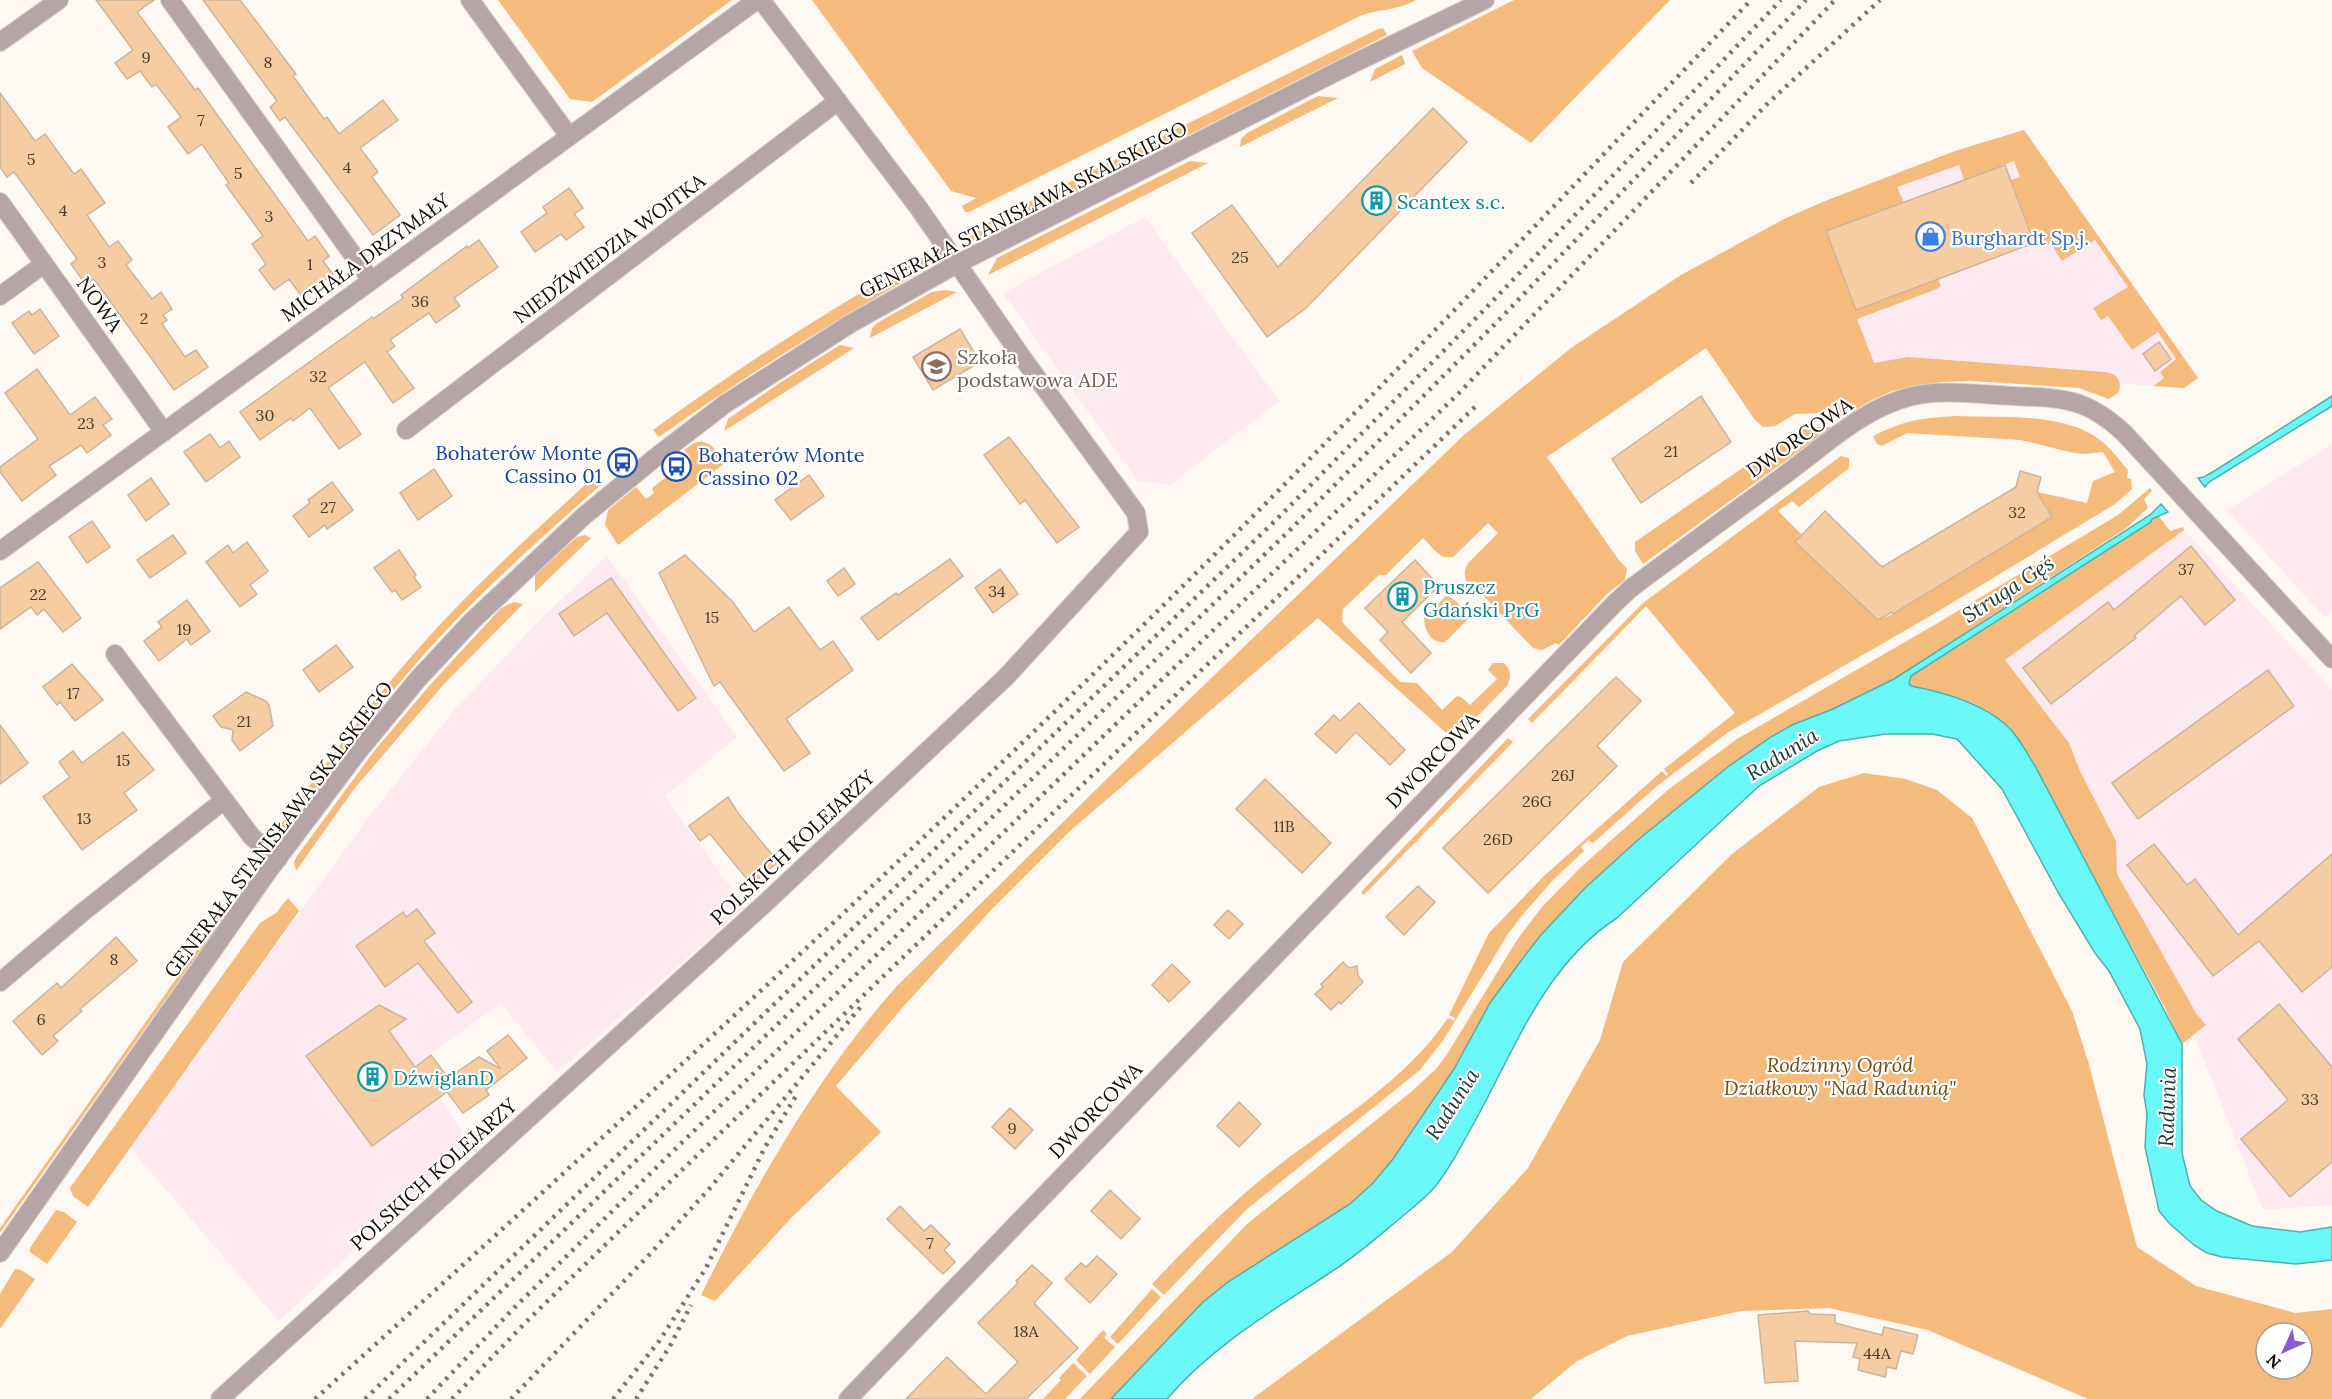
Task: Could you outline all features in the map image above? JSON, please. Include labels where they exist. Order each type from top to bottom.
[{"type":"street","points":[[0,42],[59,0]]},
{"type":"street","points":[[170,0],[371,280]]},
{"type":"street","points":[[470,0],[569,136]]},
{"type":"street","name":"MICHAŁA DRZYMAŁY","points":[[0,551],[759,0]]},
{"type":"street","name":"POLSKICH KOLEJARZY","points":[[220,1399],[762,907],[1006,677],[1138,532],[1136,513],[1024,360],[918,207],[759,0]]},
{"type":"street","name":"GENERAŁA STANISŁAWA SKALSKIEGO","points":[[0,1252],[278,859],[357,753],[418,679],[472,621],[556,541],[656,457],[725,404],[850,324],[957,264],[1342,69],[1454,7],[1485,0]]},
{"type":"street","name":"NIEDŹWIEDZIA WOJTKA","points":[[406,430],[838,101]]},
{"type":"street","name":"NOWA","points":[[0,202],[164,432]]},
{"type":"street","points":[[0,296],[44,264]]},
{"type":"street","name":"DWORCOWA","points":[[848,1399],[1614,603],[1636,584],[1848,428],[1875,412],[1911,396],[1939,393],[2054,397],[2078,402],[2096,410],[2114,422],[2332,659]]},
{"type":"street","points":[[115,654],[223,801],[252,837],[278,859]]},
{"type":"street","points":[[0,982],[83,912],[223,801]]},
{"type":"shaded area","points":[[2024,130],[2198,378],[2184,388],[1916,370],[1861,381],[1732,246],[1825,201],[1955,151]]},
{"type":"shaded area","points":[[1145,217],[1279,401],[1170,485],[1138,481],[1003,293]]},
{"type":"shaded area","points":[[2332,444],[2332,610],[2325,618],[2227,510]]},
{"type":"shaded area","points":[[2184,530],[2332,690],[2332,1205],[2263,1210],[2194,1035],[2206,1025],[2196,1013],[2117,874],[2116,841],[2080,771],[2069,743],[2005,660]]},
{"type":"shaded area","points":[[607,556],[737,737],[665,796],[745,907],[557,1072],[501,1003],[415,1065],[470,1142],[279,1321],[130,1148],[368,818],[456,708],[541,619]]},
{"type":"green space","points":[[498,0],[732,0],[592,102],[570,99]]},
{"type":"green space","points":[[812,0],[1416,0],[1403,6],[1362,15],[965,212],[962,206],[976,198],[951,191]]},
{"type":"green space","points":[[1514,0],[1670,0],[1531,143],[1422,68],[1412,51]]},
{"type":"green space","points":[[1383,28],[1387,35],[981,240],[968,241],[959,237],[1376,30]]},
{"type":"green space","points":[[1402,55],[1405,64],[1370,82],[1375,69]]},
{"type":"green space","points":[[1318,96],[1338,98],[1240,147],[1241,139],[1247,133]]},
{"type":"green space","points":[[2024,130],[2198,378],[2184,388],[2154,386],[2164,378],[2160,372],[2176,359],[2158,332],[2132,350],[2108,316],[2101,320],[2093,308],[2128,287],[2095,240],[2062,261],[2050,243],[2036,248],[2011,180],[2020,177],[2014,161],[1964,180],[1959,165],[1897,187],[1941,286],[1857,319],[1874,363],[1908,357],[2105,372],[2118,378],[2119,392],[2109,399],[2079,388],[1971,381],[1942,382],[1892,391],[1852,412],[1795,414],[1775,426],[1763,427],[1755,420],[1706,348],[1547,457],[1627,569],[1625,580],[1606,595],[1559,645],[1556,643],[1542,650],[1533,648],[1473,585],[1471,588],[1466,581],[1465,572],[1469,562],[1498,533],[1488,523],[1453,557],[1436,552],[1423,538],[1386,575],[1379,575],[1343,609],[1342,622],[1400,682],[1417,683],[1442,710],[1457,696],[1470,705],[1497,679],[1488,670],[1493,663],[1504,663],[1508,668],[1510,676],[1507,686],[1454,740],[1318,618],[1070,831],[993,908],[903,1007],[836,1086],[881,1132],[791,1218],[715,1301],[701,1295],[788,1135],[839,1059],[896,987],[1120,766],[1464,435],[1571,348],[1681,275],[1784,219],[1825,201],[1955,151]]},
{"type":"green space","points":[[1190,161],[1208,163],[988,275],[997,258]]},
{"type":"green space","points":[[930,253],[924,268],[918,273],[722,393],[659,437],[653,430],[720,382],[789,337]]},
{"type":"green space","points":[[945,290],[957,292],[870,338],[872,328],[877,323],[932,292]]},
{"type":"green space","points":[[840,345],[854,348],[724,431],[728,419]]},
{"type":"green space","points":[[1956,416],[2031,418],[2068,425],[2085,431],[2104,443],[2128,470],[2127,478],[2131,479],[2132,489],[2115,504],[1932,615],[1727,733],[1657,786],[1593,843],[1588,840],[1581,847],[1584,851],[1554,879],[1508,934],[1444,1039],[1420,1070],[1247,1209],[1164,1295],[1152,1284],[1215,1220],[1283,1162],[1393,1079],[1413,1060],[1448,1018],[1454,1021],[1455,1018],[1449,1015],[1489,933],[1544,876],[1662,771],[1666,776],[1668,774],[1664,769],[1735,713],[1646,606],[1532,723],[1528,719],[1643,603],[1841,456],[1849,458],[1849,468],[1799,507],[1792,501],[1778,511],[1802,535],[1796,542],[1878,620],[1893,614],[2052,517],[2037,492],[2087,503],[2093,481],[2115,472],[2103,452],[2074,453],[2021,440],[1907,433],[1882,446],[1877,444],[1873,436],[1913,421]]},
{"type":"green space","points":[[1817,427],[1832,427],[1643,564],[1635,551],[1635,542],[1789,436]]},
{"type":"green space","points":[[701,441],[711,445],[725,463],[618,545],[605,525],[608,510],[636,487],[646,499],[654,493],[652,488],[691,458],[684,450]]},
{"type":"green space","points":[[596,475],[604,482],[509,568],[441,635],[352,741],[287,826],[274,833],[362,717],[417,650],[527,538]]},
{"type":"green space","points":[[2150,488],[2152,491],[2144,499],[2148,508],[2125,529],[1894,679],[1833,709],[1792,725],[1771,737],[1729,766],[1639,839],[1585,888],[1540,936],[1490,1003],[1454,1069],[1393,1159],[1373,1183],[1350,1204],[1228,1282],[1202,1303],[1111,1399],[1080,1399],[1247,1224],[1411,1092],[1436,1069],[1517,940],[1541,908],[1581,867],[1669,789],[1737,739],[2118,515]]},
{"type":"green space","points":[[2158,515],[2170,531],[2183,527],[2184,530],[2005,660],[2069,743],[2080,771],[2116,841],[2117,874],[2196,1013],[2206,1025],[2182,1044],[2165,1008],[2022,745],[1997,718],[1979,706],[1950,695],[1910,686],[1909,683],[1911,676]]},
{"type":"green space","points":[[585,535],[591,538],[535,592],[535,575],[577,537]]},
{"type":"green space","points":[[1446,596],[1460,605],[1468,619],[1445,642],[1440,642],[1429,635],[1424,618]]},
{"type":"green space","points":[[514,602],[523,604],[444,684],[354,789],[296,871],[294,862],[297,856],[375,750],[430,685],[501,608]]},
{"type":"green space","points":[[1508,738],[1513,742],[1364,895],[1361,892]]},
{"type":"green space","name":"Rodzinny Ogród Działkowy \"Nad Radunią\"","points":[[1864,773],[1906,779],[1937,790],[1972,818],[2072,1011],[2088,1061],[2137,1247],[2196,1286],[2295,1313],[2332,1309],[2332,1399],[2088,1399],[1928,1330],[1829,1308],[1741,1311],[1627,1336],[1577,1361],[1531,1399],[1252,1399],[1452,1252],[1528,1168],[1600,1040],[1623,962],[1732,854],[1819,787]]},
{"type":"green space","points":[[288,898],[299,911],[88,1207],[73,1196],[70,1188],[260,923],[276,913]]},
{"type":"green space","points":[[232,906],[0,1233],[0,1228],[227,907]]},
{"type":"green space","points":[[56,1210],[64,1212],[77,1222],[47,1264],[30,1252],[30,1248]]},
{"type":"green space","points":[[15,1269],[35,1279],[0,1329],[0,1294]]},
{"type":"green space","points":[[1152,1289],[1161,1297],[1118,1344],[1110,1337]]},
{"type":"green space","points":[[1103,1330],[1107,1334],[1104,1338],[1115,1347],[1090,1374],[1076,1360]]},
{"type":"green space","points":[[1073,1363],[1087,1376],[1065,1399],[1043,1399],[1061,1380],[1059,1378]]},
{"type":"water","points":[[2332,396],[2332,406],[2209,482],[2205,487],[2198,478],[2216,470]]},
{"type":"water","name":"Radunia","points":[[2161,504],[2168,512],[2152,519],[2151,522],[1911,676],[1909,683],[1911,686],[1961,699],[1995,716],[2014,733],[2035,766],[2182,1044],[2182,1153],[2190,1186],[2201,1200],[2217,1211],[2252,1226],[2300,1232],[2332,1227],[2332,1260],[2296,1264],[2222,1257],[2207,1253],[2194,1245],[2170,1224],[2159,1211],[2145,1147],[2147,1114],[2144,1095],[2147,1064],[2140,1029],[2109,971],[2095,953],[2059,894],[2002,789],[1957,739],[1932,734],[1886,734],[1839,741],[1817,751],[1759,786],[1568,961],[1531,1015],[1452,1161],[1438,1182],[1418,1203],[1347,1261],[1224,1346],[1204,1362],[1167,1399],[1111,1399],[1202,1303],[1228,1282],[1350,1204],[1373,1183],[1393,1159],[1454,1069],[1490,1003],[1540,936],[1585,888],[1639,839],[1729,766],[1771,737],[1792,725],[1833,709],[1894,679],[2150,515]]},
{"type":"building","points":[[96,0],[154,0],[137,12],[195,90],[198,88],[308,241],[315,236],[329,256],[323,261],[333,274],[302,297],[289,279],[274,290],[259,270],[266,264],[252,244],[263,236],[226,185],[229,183],[202,144],[188,154],[168,127],[181,117],[156,84],[152,87],[140,71],[127,79],[115,63],[133,50]]},
{"type":"building","points":[[203,0],[240,0],[296,74],[293,76],[324,119],[327,117],[339,134],[383,100],[398,120],[360,148],[378,172],[372,177],[400,215],[373,235],[285,117],[280,121],[270,107],[277,101]]},
{"type":"building","points":[[0,93],[35,141],[45,134],[74,174],[81,169],[105,203],[87,215],[109,247],[118,241],[132,260],[126,265],[152,299],[161,292],[172,309],[163,315],[167,320],[162,324],[185,357],[196,350],[208,367],[174,390],[100,287],[93,279],[86,285],[71,264],[77,259],[14,172],[7,177],[0,167]]},
{"type":"building","points":[[1433,108],[1467,142],[1306,308],[1267,337],[1192,233],[1232,205],[1278,267]]},
{"type":"building","name":"Burghardt Sp.j.","points":[[2005,165],[2034,243],[1856,310],[1826,231]]},
{"type":"building","points":[[569,188],[583,208],[574,214],[584,227],[566,240],[561,234],[535,252],[521,232],[547,213],[543,207]]},
{"type":"building","points":[[479,240],[498,267],[454,298],[460,306],[436,323],[429,313],[390,340],[395,346],[387,352],[414,388],[393,403],[365,362],[328,388],[361,434],[339,449],[310,408],[293,421],[291,418],[260,440],[240,412],[372,317],[373,319],[403,298],[401,295],[467,246],[468,248]]},
{"type":"building","points":[[40,309],[59,336],[34,354],[12,323],[29,311],[32,315]]},
{"type":"building","points":[[960,329],[980,362],[933,390],[913,357]]},
{"type":"building","points":[[2159,342],[2171,359],[2155,371],[2143,354]]},
{"type":"building","points":[[37,369],[70,415],[95,397],[112,419],[103,425],[111,435],[87,453],[81,445],[49,466],[56,475],[22,501],[0,472],[0,467],[38,439],[5,393]]},
{"type":"building","points":[[1701,396],[1731,442],[1641,503],[1612,459]]},
{"type":"building","points":[[210,434],[220,448],[229,441],[240,457],[206,482],[184,452]]},
{"type":"building","points":[[1009,437],[1079,527],[1057,543],[1025,500],[1020,504],[984,455]]},
{"type":"building","points":[[434,469],[452,496],[418,520],[400,493]]},
{"type":"building","points":[[2020,471],[2041,477],[2037,492],[2052,517],[1893,614],[1892,612],[1878,620],[1795,542],[1825,511],[1882,567],[2016,487]]},
{"type":"building","points":[[809,475],[824,496],[791,520],[775,500]]},
{"type":"building","points":[[151,478],[169,504],[146,521],[128,495]]},
{"type":"building","points":[[332,482],[353,510],[327,529],[325,525],[309,537],[293,516],[310,503],[308,500]]},
{"type":"building","points":[[92,521],[110,547],[87,563],[69,537]]},
{"type":"building","points":[[173,535],[186,553],[150,578],[137,560]]},
{"type":"building","points":[[247,542],[268,571],[250,585],[257,594],[240,607],[206,562],[228,545],[233,553]]},
{"type":"building","points":[[2191,546],[2235,600],[2205,625],[2181,596],[2134,636],[2136,638],[2051,704],[2023,668],[2108,602],[2114,610]]},
{"type":"building","points":[[399,550],[416,575],[414,577],[421,587],[402,600],[395,590],[392,592],[374,568]]},
{"type":"building","points":[[685,555],[732,601],[754,632],[789,607],[820,650],[833,641],[853,670],[786,719],[810,753],[784,771],[720,682],[714,686],[659,573]]},
{"type":"building","points":[[950,559],[963,576],[878,640],[861,618]]},
{"type":"building","name":"Pruszcz Gdański PrG","points":[[1415,560],[1439,586],[1402,622],[1431,653],[1411,673],[1380,640],[1388,632],[1365,608]]},
{"type":"building","points":[[38,562],[81,618],[63,632],[44,609],[37,615],[31,607],[0,629],[0,588]]},
{"type":"building","points":[[844,568],[855,584],[838,596],[827,581]]},
{"type":"building","points":[[1000,569],[1018,594],[993,613],[975,588]]},
{"type":"building","points":[[611,578],[696,698],[678,711],[607,613],[574,636],[559,614]]},
{"type":"building","points":[[187,600],[210,631],[191,645],[187,639],[159,661],[144,641],[162,627],[158,622]]},
{"type":"building","points":[[336,645],[353,667],[319,692],[303,670]]},
{"type":"building","points":[[72,664],[103,700],[75,721],[60,702],[57,705],[43,687]]},
{"type":"building","points":[[2268,670],[2294,706],[2138,819],[2112,783]]},
{"type":"building","points":[[1616,677],[1641,701],[1597,746],[1617,766],[1488,893],[1443,848]]},
{"type":"building","points":[[246,692],[266,701],[269,705],[273,726],[240,751],[232,740],[233,730],[221,727],[213,716]]},
{"type":"building","points":[[1359,703],[1405,750],[1390,765],[1356,732],[1336,753],[1315,734],[1334,715],[1340,721]]},
{"type":"building","points":[[0,725],[28,763],[0,784]]},
{"type":"building","points":[[123,732],[154,770],[124,793],[137,810],[82,850],[43,797],[70,777],[59,762],[73,751],[82,763]]},
{"type":"building","points":[[1265,779],[1331,843],[1302,873],[1236,809]]},
{"type":"building","points":[[728,797],[738,813],[778,862],[751,884],[710,834],[700,841],[689,826]]},
{"type":"building","points":[[2154,844],[2187,885],[2195,879],[2238,935],[2332,854],[2332,967],[2302,992],[2259,941],[2213,976],[2127,865]]},
{"type":"building","points":[[1418,886],[1435,902],[1404,935],[1386,917]]},
{"type":"building","points":[[417,909],[435,933],[424,941],[472,1002],[458,1013],[418,963],[385,987],[356,946],[403,912],[406,917]]},
{"type":"building","points":[[1228,910],[1243,924],[1229,939],[1214,925]]},
{"type":"building","points":[[116,937],[137,961],[80,1009],[82,1011],[53,1036],[58,1041],[42,1055],[13,1021],[57,983],[61,988]]},
{"type":"building","points":[[1343,962],[1349,968],[1357,966],[1358,976],[1363,982],[1341,1004],[1339,1002],[1331,1010],[1315,994],[1323,987],[1321,984]]},
{"type":"building","points":[[1172,964],[1190,982],[1169,1002],[1152,985]]},
{"type":"building","points":[[2279,1004],[2332,1067],[2332,1162],[2290,1197],[2241,1139],[2288,1100],[2238,1039]]},
{"type":"building","name":"DźwiglanD","points":[[379,1005],[406,1019],[389,1031],[415,1067],[431,1055],[448,1078],[479,1057],[501,1069],[487,1051],[508,1035],[527,1058],[486,1090],[489,1095],[463,1113],[447,1092],[372,1146],[306,1056]]},
{"type":"building","points":[[1239,1102],[1261,1124],[1239,1147],[1217,1126]]},
{"type":"building","points":[[1010,1108],[1033,1130],[1015,1149],[992,1127]]},
{"type":"building","points":[[1110,1190],[1140,1219],[1121,1239],[1091,1211]]},
{"type":"building","points":[[900,1206],[924,1231],[931,1225],[950,1244],[944,1250],[955,1262],[943,1274],[887,1219]]},
{"type":"building","points":[[1097,1256],[1117,1274],[1090,1303],[1065,1279],[1081,1263],[1086,1267]]},
{"type":"building","points":[[1032,1265],[1052,1283],[1034,1303],[1078,1348],[1026,1399],[906,1399],[947,1357],[986,1394],[1018,1362],[978,1323],[1018,1283],[1016,1281]]},
{"type":"building","points":[[1808,1311],[1810,1314],[1835,1315],[1835,1323],[1882,1335],[1884,1327],[1918,1335],[1913,1354],[1901,1351],[1896,1369],[1887,1367],[1885,1377],[1858,1370],[1860,1359],[1853,1357],[1857,1343],[1795,1341],[1798,1381],[1765,1383],[1758,1315]]},
{"type":"railway","points":[[315,1399],[757,994],[1083,684],[1332,436],[1751,0]]},
{"type":"railway","points":[[365,1399],[1278,518],[1485,309],[1781,0]]},
{"type":"railway","points":[[389,1399],[1291,529],[1497,322],[1806,0]]},
{"type":"railway","points":[[427,1399],[512,1310],[668,1156],[1459,393],[1835,0]]},
{"type":"railway","points":[[1691,183],[1766,105],[1880,0]]},
{"type":"railway","points":[[452,1399],[526,1322],[682,1170],[1478,404]]},
{"type":"railway","points":[[511,1399],[710,1188],[863,1004]]},
{"type":"railway","points":[[613,1399],[660,1340],[706,1268],[765,1147],[796,1096]]},
{"type":"railway","points":[[636,1399],[670,1346],[691,1305]]},
{"type":"place","name":"Scantex s.c.","points":[[1376,201]]},
{"type":"place","name":"Burghardt Sp.j.","points":[[1930,237]]},
{"type":"place","name":"Szkoła podstawowa ADE","points":[[936,367]]},
{"type":"place","name":"Bohaterów Monte Cassino 01","points":[[623,463]]},
{"type":"place","name":"Bohaterów Monte Cassino 02","points":[[677,466]]},
{"type":"place","name":"Pruszcz Gdański PrG","points":[[1402,597]]},
{"type":"place","name":"DźwiglanD","points":[[372,1077]]},
{"type":"water label","name":"Struga Gęś","points":[[2008,589]]}]
